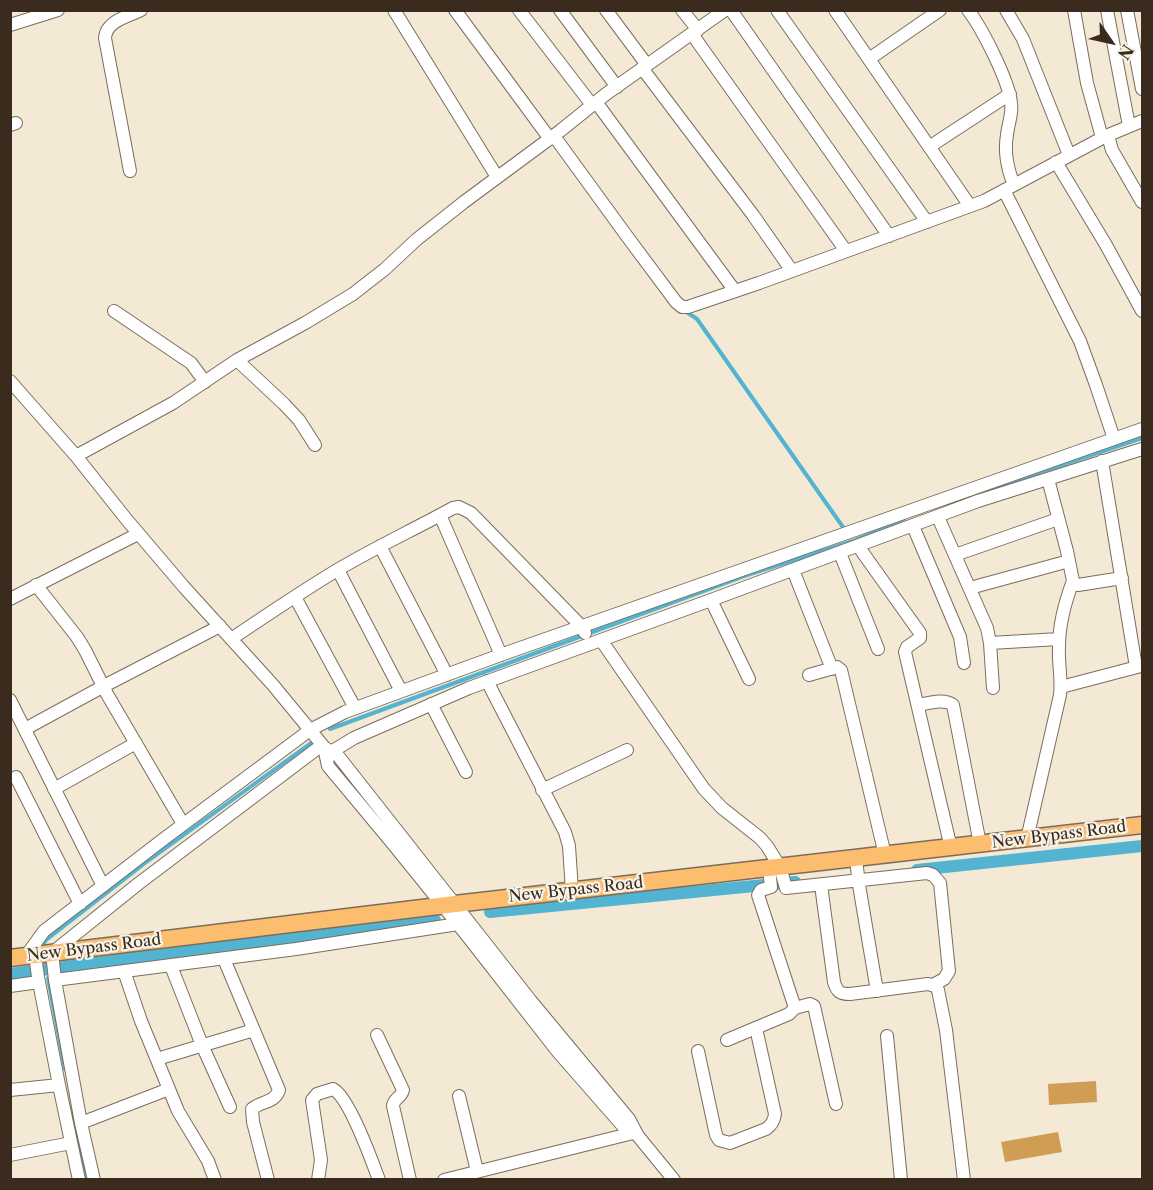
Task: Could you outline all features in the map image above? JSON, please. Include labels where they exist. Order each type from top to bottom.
[{"type":"main road","name":"New Bypass Road","points":[[31,966],[54,968],[449,905],[572,891],[857,871],[885,855],[1143,825]]},
{"type":"street","points":[[10,25],[30,15],[58,10]]},
{"type":"street","points":[[130,171],[105,39],[110,26],[141,10]]},
{"type":"street","points":[[394,10],[497,177]]},
{"type":"street","points":[[455,10],[679,305],[688,307],[970,206],[1107,136],[1143,121]]},
{"type":"street","points":[[519,10],[594,104],[735,291]]},
{"type":"street","points":[[560,10],[617,87]]},
{"type":"street","points":[[606,10],[792,271]]},
{"type":"street","points":[[682,10],[846,251]]},
{"type":"street","points":[[76,456],[173,403],[237,360],[353,294],[497,177],[725,10]]},
{"type":"street","points":[[732,10],[889,236]]},
{"type":"street","points":[[777,10],[927,222]]},
{"type":"street","points":[[835,10],[970,206]]},
{"type":"street","points":[[869,59],[940,10]]},
{"type":"street","points":[[968,10],[988,44],[1010,94],[1011,112],[1006,137],[1009,187],[1080,341],[1114,439]]},
{"type":"street","points":[[1006,10],[1023,39],[1069,155]]},
{"type":"street","points":[[1074,10],[1092,104],[1100,131],[1107,136],[1143,202]]},
{"type":"street","points":[[1107,10],[1129,126]]},
{"type":"street","points":[[1127,10],[1143,89]]},
{"type":"street","points":[[929,147],[1010,94]]},
{"type":"street","points":[[1056,162],[1106,244],[1143,311]]},
{"type":"street","points":[[114,311],[191,363],[206,382]]},
{"type":"street","points":[[237,360],[299,420],[315,445]]},
{"type":"street","points":[[10,381],[15,395],[76,456],[138,534],[326,748],[339,757],[449,905],[629,1119],[636,1135]]},
{"type":"street","points":[[54,968],[138,884],[326,748],[589,636],[1143,429]]},
{"type":"street","points":[[10,986],[31,966],[45,931],[183,824],[310,730],[355,708],[501,655],[589,636],[711,600],[978,501],[1143,449]]},
{"type":"street","points":[[1061,687],[1139,667],[1102,461]]},
{"type":"street","points":[[1027,839],[1061,687],[1060,627],[1073,581],[1048,479]]},
{"type":"street","points":[[231,639],[338,570],[380,546],[459,507],[471,513],[589,636],[704,789],[722,808],[760,838],[772,853],[776,877],[788,888],[821,885],[857,871],[927,873],[936,878],[940,884],[949,971],[944,979],[933,985]]},
{"type":"street","points":[[440,515],[501,655]]},
{"type":"street","points":[[938,517],[987,628],[993,688]]},
{"type":"street","points":[[955,555],[1058,519]]},
{"type":"street","points":[[913,526],[956,626],[964,663]]},
{"type":"street","points":[[10,599],[138,534]]},
{"type":"street","points":[[380,546],[447,675]]},
{"type":"street","points":[[858,546],[920,633],[920,638],[906,651],[951,848]]},
{"type":"street","points":[[840,552],[878,649]]},
{"type":"street","points":[[970,588],[1069,561]]},
{"type":"street","points":[[338,570],[401,691]]},
{"type":"street","points":[[793,570],[832,669]]},
{"type":"street","points":[[1073,581],[1075,585],[1078,585],[1122,578]]},
{"type":"street","points":[[36,585],[77,637],[183,824]]},
{"type":"street","points":[[295,597],[355,708]]},
{"type":"street","points":[[711,600],[749,680]]},
{"type":"street","points":[[25,729],[219,626]]},
{"type":"street","points":[[990,643],[1059,639]]},
{"type":"street","points":[[809,675],[837,667],[842,670],[885,855]]},
{"type":"street","points":[[487,681],[565,832],[569,846],[572,891]]},
{"type":"street","points":[[10,700],[103,886]]},
{"type":"street","points":[[918,705],[945,701],[953,705],[980,844]]},
{"type":"street","points":[[431,704],[466,772]]},
{"type":"street","points":[[54,789],[136,743]]},
{"type":"street","points":[[542,790],[627,750]]},
{"type":"street","points":[[16,777],[80,904]]},
{"type":"street","points":[[857,871],[877,991]]},
{"type":"street","points":[[776,877],[770,888],[759,892],[758,895],[795,1008]]},
{"type":"street","points":[[821,885],[836,989],[839,992],[844,994],[928,984],[938,990],[946,1030],[964,1179]]},
{"type":"street","points":[[449,905],[458,924],[558,1052],[622,1125],[636,1135],[674,1179]]},
{"type":"street","points":[[54,968],[124,971],[171,966],[296,950],[458,924]]},
{"type":"street","points":[[224,958],[279,1090],[275,1098],[252,1109],[253,1122],[268,1179]]},
{"type":"street","points":[[31,966],[79,1179]]},
{"type":"street","points":[[171,966],[202,1045],[230,1107]]},
{"type":"street","points":[[54,968],[81,1123],[94,1179]]},
{"type":"street","points":[[124,971],[141,1021],[178,1111],[208,1161],[215,1179]]},
{"type":"street","points":[[727,1040],[789,1014],[795,1008],[810,1004],[814,1006],[836,1104]]},
{"type":"street","points":[[698,1051],[719,1140],[730,1143],[766,1129],[771,1126],[775,1114],[756,1028]]},
{"type":"street","points":[[157,1059],[254,1030]]},
{"type":"street","points":[[377,1035],[403,1090],[403,1093],[394,1101],[393,1106],[410,1179]]},
{"type":"street","points":[[887,1036],[902,1179]]},
{"type":"street","points":[[10,1090],[59,1085]]},
{"type":"street","points":[[81,1123],[169,1089]]},
{"type":"street","points":[[318,1179],[321,1160],[312,1100],[317,1094],[333,1089],[340,1093],[361,1133],[379,1179]]},
{"type":"street","points":[[459,1096],[474,1175]]},
{"type":"street","points":[[444,1179],[474,1175],[636,1135]]},
{"type":"street","points":[[10,1155],[71,1143]]},
{"type":"building","points":[[1096,1081],[1097,1102],[1049,1105],[1048,1084]]},
{"type":"building","points":[[1058,1132],[1062,1152],[1005,1162],[1001,1142]]},
{"type":"waterway","points":[[685,311],[697,319],[845,530]]},
{"type":"waterway","points":[[990,489],[1142,438]]},
{"type":"waterway","points":[[330,729],[744,576],[853,541],[904,519]]},
{"type":"waterway","points":[[43,945],[46,940],[145,863],[311,743]]},
{"type":"waterway","points":[[917,870],[1142,846]]},
{"type":"waterway","points":[[490,912],[795,882]]},
{"type":"waterway","points":[[10,974],[435,920]]},
{"type":"waterway","points":[[48,978],[65,1069]]},
{"type":"waterway","points":[[76,1127],[87,1180]]}]
